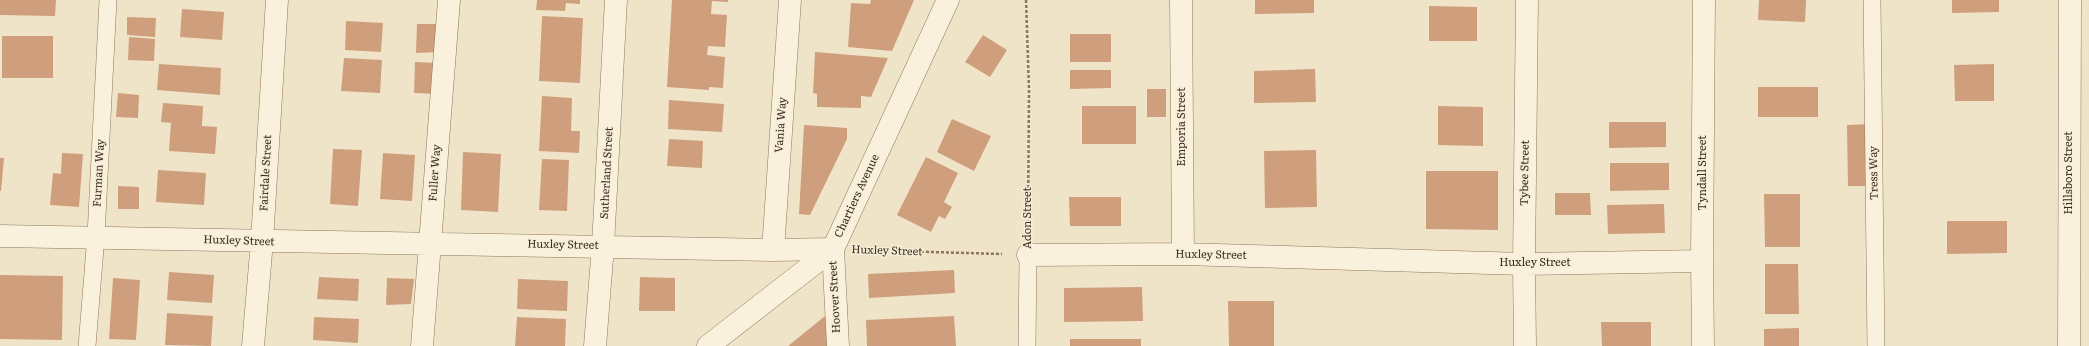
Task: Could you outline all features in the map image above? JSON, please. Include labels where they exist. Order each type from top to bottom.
[{"type":"street","name":"Fairdale Street","points":[[254,346],[277,0]]},
{"type":"street","name":"Fuller Way","points":[[422,346],[449,0]]},
{"type":"street","name":"Sutherland Street","points":[[595,346],[603,246],[616,0]]},
{"type":"street","name":"Vania Way","points":[[773,250],[790,0]]},
{"type":"street","name":"Chartiers Avenue","points":[[708,346],[833,249],[948,0]]},
{"type":"street","name":"Emporia Street","points":[[1181,0],[1183,254]]},
{"type":"street","name":"Tybee Street","points":[[1525,346],[1524,264],[1527,0]]},
{"type":"street","name":"Tyndall Street","points":[[1703,346],[1702,261],[1704,0]]},
{"type":"street","name":"Hillsboro Street","points":[[2069,346],[2070,0]]},
{"type":"street","name":"Huxley Street","points":[[0,236],[96,236],[262,242],[430,243],[773,250],[833,249]]},
{"type":"street","name":"Hoover Street","points":[[833,249],[838,346]]},
{"type":"street","name":"Huxley Street","points":[[1028,255],[1183,254],[1524,264],[1702,261]]},
{"type":"lane","name":"Furman Way","points":[[88,346],[96,236],[108,0]]},
{"type":"lane","name":"Tress Way","points":[[1872,0],[1876,346]]},
{"type":"lane","name":"Adon Street","points":[[1027,346],[1028,255]]},
{"type":"path","name":"Adon Street","points":[[1026,0],[1029,90],[1028,255]]},
{"type":"path","name":"Huxley Street","points":[[833,249],[1028,255]]},
{"type":"building","points":[[0,0],[56,0],[55,16],[0,15]]},
{"type":"building","points":[[537,0],[580,0],[580,4],[566,3],[565,11],[536,10]]},
{"type":"building","points":[[672,0],[728,0],[728,2],[712,1],[711,14],[727,15],[725,47],[708,46],[707,55],[725,57],[723,88],[709,87],[709,90],[667,87]]},
{"type":"building","points":[[871,0],[914,0],[892,51],[848,47],[851,3],[870,4]]},
{"type":"building","points":[[1255,0],[1314,0],[1314,13],[1255,14]]},
{"type":"building","points":[[1759,0],[1806,0],[1805,22],[1758,20]]},
{"type":"building","points":[[1952,0],[1999,0],[1999,12],[1952,13]]},
{"type":"building","points":[[1429,6],[1477,7],[1477,41],[1429,41]]},
{"type":"building","points":[[182,9],[224,12],[222,40],[180,37]]},
{"type":"building","points":[[542,16],[583,18],[580,83],[539,81]]},
{"type":"building","points":[[127,17],[156,18],[155,37],[127,35]]},
{"type":"building","points":[[346,21],[383,23],[381,52],[345,50]]},
{"type":"building","points":[[417,24],[440,24],[440,52],[416,53]]},
{"type":"building","points":[[1070,34],[1111,34],[1111,62],[1070,62]]},
{"type":"building","points":[[983,35],[1007,50],[990,77],[965,62]]},
{"type":"building","points":[[2,36],[53,36],[53,78],[2,78]]},
{"type":"building","points":[[129,37],[155,39],[154,61],[128,60]]},
{"type":"building","points":[[815,52],[888,58],[871,97],[861,96],[861,108],[817,107],[817,94],[813,93]]},
{"type":"building","points":[[344,58],[382,60],[380,93],[341,91]]},
{"type":"building","points":[[415,62],[439,63],[438,94],[414,93]]},
{"type":"building","points":[[159,64],[221,68],[220,95],[157,90]]},
{"type":"building","points":[[1994,64],[1994,101],[1955,101],[1954,65]]},
{"type":"building","points":[[1315,69],[1316,102],[1254,103],[1254,71]]},
{"type":"building","points":[[1070,70],[1111,70],[1111,88],[1070,89]]},
{"type":"building","points":[[1758,87],[1818,87],[1818,117],[1758,117]]},
{"type":"building","points":[[1147,89],[1166,89],[1166,117],[1147,117]]},
{"type":"building","points":[[118,93],[139,95],[138,118],[116,117]]},
{"type":"building","points":[[542,96],[572,98],[571,131],[580,131],[579,153],[539,151]]},
{"type":"building","points":[[669,100],[724,104],[722,132],[668,129]]},
{"type":"building","points":[[163,103],[203,106],[202,126],[217,127],[215,154],[169,151],[171,123],[161,122]]},
{"type":"building","points":[[1082,106],[1136,106],[1136,144],[1082,144]]},
{"type":"building","points":[[1438,106],[1483,107],[1483,146],[1438,145]]},
{"type":"building","points":[[952,119],[991,136],[974,171],[937,152]]},
{"type":"building","points":[[1609,122],[1666,122],[1666,147],[1609,148]]},
{"type":"building","points":[[1871,124],[1871,186],[1848,186],[1847,125]]},
{"type":"building","points":[[804,125],[847,128],[847,139],[810,215],[799,214]]},
{"type":"building","points":[[669,139],[703,141],[702,168],[667,166]]},
{"type":"building","points":[[333,149],[362,150],[358,206],[330,204]]},
{"type":"building","points":[[1316,150],[1317,207],[1265,208],[1264,151]]},
{"type":"building","points":[[463,152],[501,154],[498,212],[461,210]]},
{"type":"building","points":[[62,153],[83,154],[79,207],[50,205],[53,173],[61,174]]},
{"type":"building","points":[[383,153],[415,155],[412,201],[380,199]]},
{"type":"building","points":[[926,157],[958,173],[944,202],[952,207],[945,219],[939,216],[931,232],[897,215]]},
{"type":"building","points":[[0,158],[4,158],[1,191],[0,191]]},
{"type":"building","points":[[542,159],[569,160],[567,211],[539,210]]},
{"type":"building","points":[[1610,163],[1669,163],[1669,190],[1610,191]]},
{"type":"building","points":[[158,170],[206,173],[204,205],[156,202]]},
{"type":"building","points":[[1426,171],[1498,171],[1498,230],[1426,229]]},
{"type":"building","points":[[118,186],[139,187],[139,209],[118,209]]},
{"type":"building","points":[[1555,193],[1590,193],[1591,215],[1555,215]]},
{"type":"building","points":[[1764,194],[1800,194],[1800,247],[1765,247]]},
{"type":"building","points":[[1069,197],[1121,197],[1121,226],[1070,226]]},
{"type":"building","points":[[1664,204],[1665,233],[1608,234],[1607,205]]},
{"type":"building","points":[[1947,221],[2007,221],[2007,253],[1947,254]]},
{"type":"building","points":[[1765,264],[1798,264],[1799,314],[1765,314]]},
{"type":"building","points":[[954,270],[955,293],[869,298],[868,274]]},
{"type":"building","points":[[169,272],[214,275],[212,303],[167,300]]},
{"type":"building","points":[[0,275],[63,276],[62,340],[0,339]]},
{"type":"building","points":[[319,277],[359,279],[358,301],[317,299]]},
{"type":"building","points":[[640,277],[675,278],[675,311],[639,311]]},
{"type":"building","points":[[113,278],[140,280],[136,340],[109,339]]},
{"type":"building","points":[[387,278],[414,279],[411,304],[386,305]]},
{"type":"building","points":[[518,279],[568,281],[567,311],[517,309]]},
{"type":"building","points":[[1142,287],[1143,321],[1064,322],[1064,288]]},
{"type":"building","points":[[1228,301],[1274,301],[1274,346],[1229,346]]},
{"type":"building","points":[[830,312],[832,346],[788,346]]},
{"type":"building","points":[[167,313],[213,316],[211,346],[165,345]]},
{"type":"building","points":[[954,316],[956,346],[867,346],[866,320]]},
{"type":"building","points":[[314,317],[359,319],[358,343],[313,340]]},
{"type":"building","points":[[517,317],[566,319],[565,346],[515,346]]},
{"type":"building","points":[[1601,322],[1651,322],[1651,346],[1602,346]]},
{"type":"building","points":[[1799,328],[1799,346],[1764,346],[1764,329]]},
{"type":"building","points":[[1070,339],[1141,339],[1141,346],[1070,346]]}]
